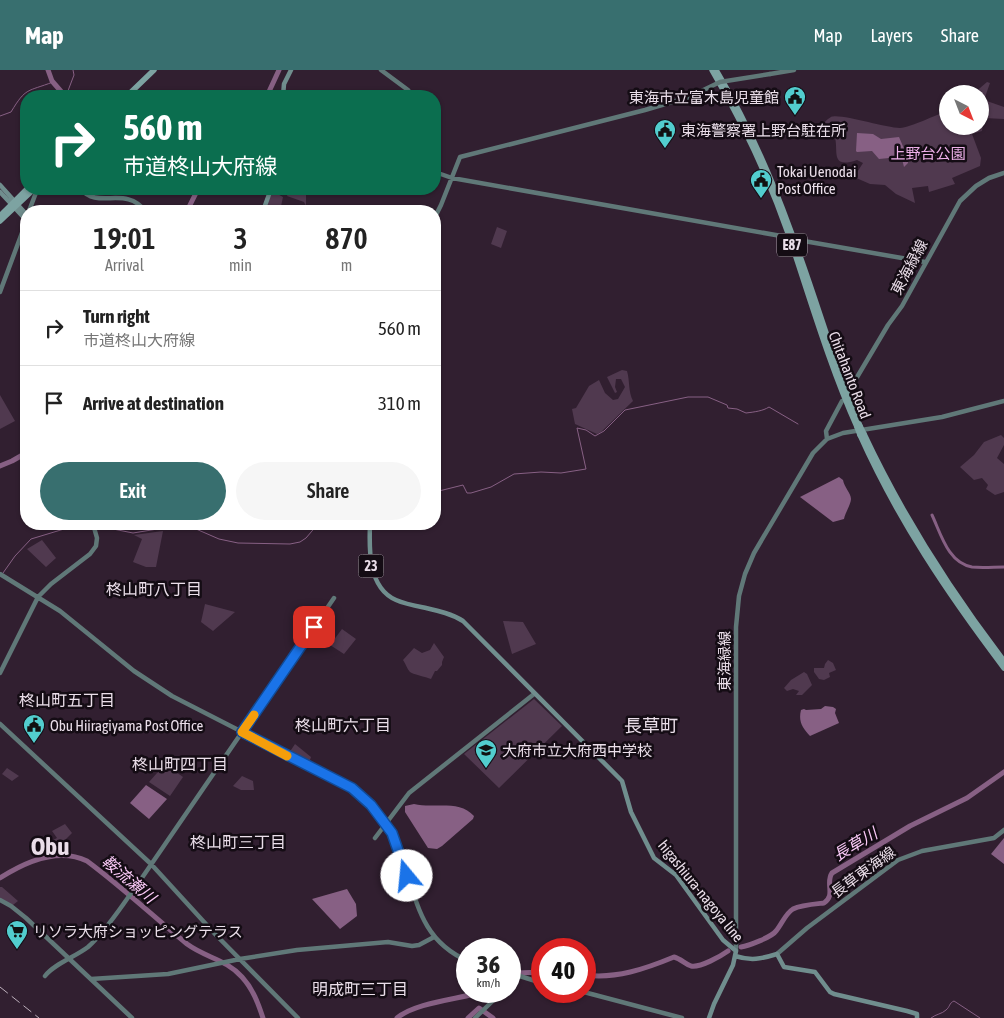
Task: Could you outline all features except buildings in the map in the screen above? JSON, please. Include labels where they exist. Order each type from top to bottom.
[{"type":"highway","points":[[129,90],[150,70]]},
{"type":"highway","points":[[133,90],[154,70]]},
{"type":"highway","name":"Chitahanto Road","points":[[712,70],[745,133],[772,194],[787,232],[834,372],[858,427],[929,556],[1004,664]]},
{"type":"highway","name":"Chitahanto Road","points":[[716,70],[754,141],[776,192],[791,230],[858,427]]},
{"type":"highway","points":[[0,221],[22,195]]},
{"type":"highway","points":[[0,216],[27,195]]},
{"type":"main road","points":[[284,90],[284,84],[291,70]]},
{"type":"main road","points":[[0,185],[20,213]]},
{"type":"main road","points":[[0,192],[20,210]]},
{"type":"main road","name":"higashiura-nagoya line","points":[[370,530],[371,566],[387,594],[399,601],[445,613],[463,621],[618,776],[624,787],[631,812],[654,858],[676,875],[723,940],[736,953],[750,960],[758,960],[777,954]]},
{"type":"main road","points":[[709,1018],[736,953]]},
{"type":"main road","points":[[777,954],[784,967],[815,972],[830,992],[834,994],[907,1011],[917,1014],[917,1018]]},
{"type":"street","points":[[381,70],[408,90]]},
{"type":"street","points":[[440,205],[460,157],[645,110],[689,97],[720,82],[794,70]]},
{"type":"street","name":"東海緑線","points":[[850,389],[888,325],[902,306],[953,212],[966,195],[976,186],[1004,173]]},
{"type":"street","points":[[441,174],[452,178],[786,238]]},
{"type":"street","points":[[88,195],[100,198],[134,200],[140,205]]},
{"type":"street","points":[[0,292],[20,237]]},
{"type":"street","points":[[798,240],[925,262]]},
{"type":"street","points":[[827,439],[843,433],[942,417],[1004,400]]},
{"type":"street","name":"東海緑線","points":[[736,953],[736,627],[739,596],[745,574],[754,553],[813,453],[827,439],[826,431],[842,401]]},
{"type":"street","points":[[0,673],[38,597],[93,550],[97,538],[95,530]]},
{"type":"street","points":[[2,575],[60,611],[98,644],[145,680],[172,696],[352,788],[371,805],[386,823],[396,841],[420,913],[434,937],[456,955]]},
{"type":"street","points":[[45,976],[52,968],[70,959],[98,937],[135,888],[334,598]]},
{"type":"street","points":[[375,838],[409,793],[534,694]]},
{"type":"street","points":[[0,724],[151,864],[298,1018]]},
{"type":"street","name":"長草東海線","points":[[777,954],[806,928],[898,860],[922,851],[994,838],[1004,830]]},
{"type":"street","points":[[0,900],[19,912],[132,1018]]},
{"type":"street","points":[[91,979],[168,974],[240,958],[296,950],[388,942],[412,946],[419,945],[434,937]]},
{"type":"street","points":[[596,995],[682,1018]]},
{"type":"street","points":[[476,1018],[491,1003]]},
{"type":"green space","name":"上野台公園","points":[[989,102],[1004,107],[1004,119],[989,118]]},
{"type":"green space","name":"上野台公園","points":[[939,114],[939,135],[972,135],[981,158],[980,166],[952,178],[955,184],[929,192],[928,186],[912,188],[915,203],[896,194],[885,185],[870,184],[854,177],[863,163],[857,160],[842,162],[839,160],[834,135],[830,131],[820,128],[831,117],[836,116],[900,128]]},
{"type":"green space","points":[[271,195],[283,197],[281,205],[267,205]]},
{"type":"green space","points":[[306,195],[306,205],[304,202],[287,196]]},
{"type":"green space","points":[[497,227],[507,231],[501,248],[491,244]]},
{"type":"green space","points":[[622,370],[627,371],[630,394],[633,401],[597,434],[575,424],[572,409],[576,408],[589,386],[599,380],[605,393],[613,400],[618,399],[625,387],[621,379],[616,379],[615,387],[617,392],[615,393],[607,377]]},
{"type":"green space","points":[[0,395],[15,421],[0,429]]},
{"type":"green space","points":[[1001,435],[1004,438],[1004,445],[997,458],[1004,464],[1004,492],[995,495],[986,489],[988,485],[982,478],[974,480],[960,467],[974,455],[984,442]]},
{"type":"green space","points":[[163,531],[156,567],[146,567],[133,562],[142,539],[134,535]]},
{"type":"green space","points":[[42,540],[56,558],[46,567],[27,549]]},
{"type":"green space","points":[[205,604],[235,612],[213,631],[201,622]]},
{"type":"green space","points":[[503,621],[523,622],[536,644],[512,654]]},
{"type":"green space","points":[[342,629],[356,639],[344,654],[330,645]]},
{"type":"green space","points":[[434,643],[444,657],[442,665],[435,671],[431,679],[410,672],[403,660],[414,648],[422,653],[430,650]]},
{"type":"green space","points":[[828,660],[833,663],[836,670],[829,673],[830,677],[824,680],[819,679],[814,672],[814,668],[824,668]]},
{"type":"green space","points":[[804,672],[807,674],[812,685],[802,695],[796,695],[799,691],[793,689],[787,691],[784,688],[791,680]]},
{"type":"green space","points":[[534,699],[562,726],[499,788],[464,754]]},
{"type":"green space","points":[[295,744],[311,757],[309,763],[289,753]]},
{"type":"green space","points":[[169,767],[183,777],[170,796],[149,782],[157,773]]},
{"type":"green space","points":[[7,768],[19,776],[12,781],[2,774]]},
{"type":"green space","points":[[242,776],[253,781],[254,790],[241,790],[233,786]]},
{"type":"green space","points":[[65,824],[72,833],[62,843],[47,843],[57,838],[52,831]]},
{"type":"green space","points":[[0,887],[18,901],[13,905],[0,898]]},
{"type":"shaded area","points":[[857,133],[873,134],[881,139],[899,137],[908,158],[908,163],[904,167],[902,159],[899,157],[879,159],[872,151],[857,152]]},
{"type":"shaded area","points":[[839,477],[843,480],[850,494],[851,501],[844,519],[833,522],[800,497]]},
{"type":"shaded area","points":[[825,706],[836,709],[835,713],[839,723],[810,736],[802,724],[800,718],[801,710],[821,709]]},
{"type":"shaded area","points":[[146,785],[167,799],[149,819],[130,803]]},
{"type":"shaded area","points":[[414,804],[453,806],[468,811],[474,816],[473,819],[442,846],[437,849],[428,848],[405,812],[405,806]]},
{"type":"shaded area","points":[[1004,838],[1004,864],[991,854]]},
{"type":"shaded area","points":[[347,889],[356,904],[357,916],[340,929],[312,899]]},
{"type":"waterway","points":[[48,70],[52,81],[60,90]]},
{"type":"waterway","points":[[68,90],[74,75],[73,70]]},
{"type":"waterway","points":[[270,90],[279,70]]},
{"type":"waterway","points":[[30,90],[53,82]]},
{"type":"waterway","points":[[0,116],[11,112],[20,98]]},
{"type":"waterway","points":[[190,205],[195,195]]},
{"type":"waterway","points":[[441,490],[463,485],[467,493],[471,493],[491,487],[514,474],[561,473],[586,469],[577,428],[586,430],[595,436],[604,431],[625,410],[688,397],[708,397],[727,405],[728,408],[746,413],[769,407],[798,424]]},
{"type":"waterway","points":[[0,466],[20,456]]},
{"type":"waterway","points":[[932,515],[946,547],[957,560],[972,567],[1004,567]]},
{"type":"waterway","points":[[3,573],[15,556],[31,539],[61,530]]},
{"type":"waterway","points":[[118,530],[133,533],[151,530]]},
{"type":"waterway","points":[[198,530],[219,539],[238,543],[290,544],[300,542],[313,530]]},
{"type":"waterway","name":"長草川","points":[[741,947],[770,936],[793,909],[824,903],[828,900],[830,893],[829,881],[832,873],[910,826],[967,798],[1004,772]]},
{"type":"waterway","name":"鞍流瀬川","points":[[0,878],[42,858],[65,856],[87,861],[187,944],[201,953],[223,962],[236,971],[252,991],[263,1018]]},
{"type":"waterway","name":"長草川","points":[[596,976],[630,972],[674,957],[691,966],[695,966],[710,961],[728,951]]},
{"type":"waterway","name":"長草川","points":[[521,973],[531,972]]},
{"type":"waterway","name":"長草川","points":[[397,1018],[415,1008],[456,998]]},
{"type":"waterway","points":[[931,1018],[947,1009],[954,1001],[980,1018]]},
{"type":"waterway","points":[[468,1018],[479,1008],[493,1018]]},
{"type":"railway","points":[[0,987],[39,1018]]},
{"type":"slow traffic","points":[[254,715],[242,732],[287,756]]},
{"type":"place","name":"東海市立富木島児童館","points":[[795,116]]},
{"type":"place","name":"東海警察署上野台駐在所","points":[[665,149]]},
{"type":"place","name":"Tokai Uenodai Post Office","points":[[761,199]]},
{"type":"place","name":"Obu Hiiragiyama Post Office","points":[[34,744]]},
{"type":"place","name":"大府市立大府西中学校","points":[[486,769]]},
{"type":"place","name":"リソラ大府ショッピングテラス","points":[[17,950]]},
{"type":"district","name":"柊山町八丁目","points":[[154,589]]},
{"type":"district","name":"柊山町五丁目","points":[[67,700]]},
{"type":"district","name":"柊山町六丁目","points":[[343,725]]},
{"type":"district","name":"長草町","points":[[651,725]]},
{"type":"district","name":"柊山町四丁目","points":[[180,764]]},
{"type":"district","name":"柊山町三丁目","points":[[238,842]]},
{"type":"district","name":"Obu","points":[[50,846]]},
{"type":"district","name":"明成町三丁目","points":[[360,989]]},
{"type":"route","points":[[314,627],[242,732],[352,788],[371,805],[392,833],[407,876]]}]
